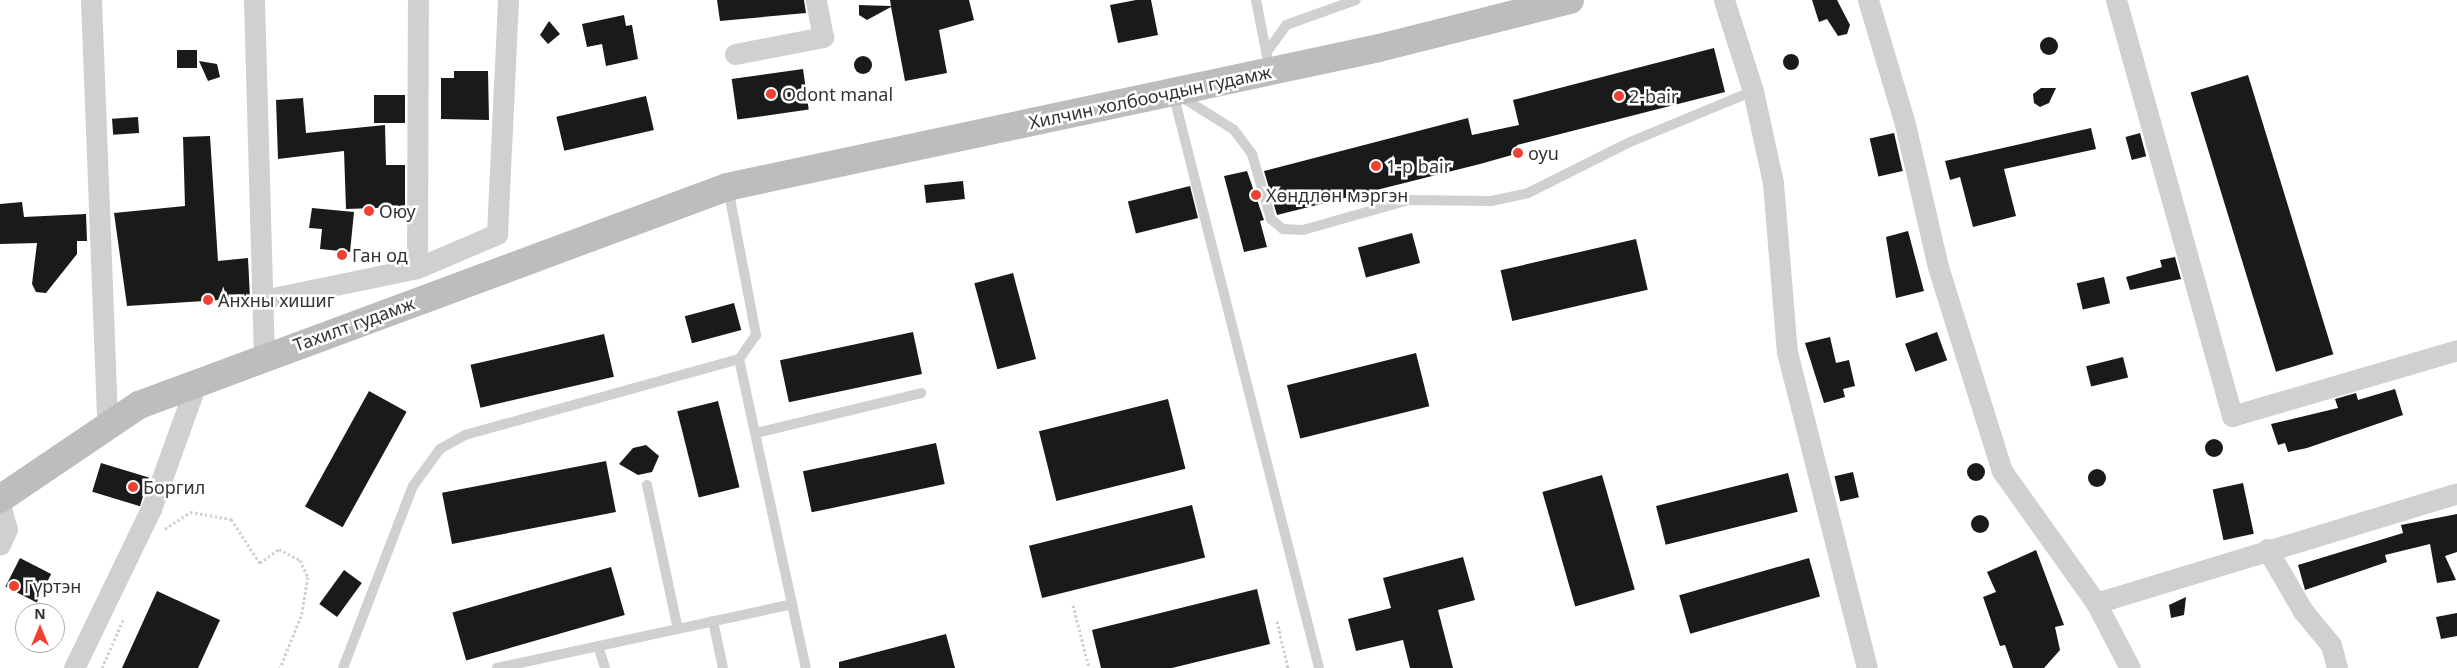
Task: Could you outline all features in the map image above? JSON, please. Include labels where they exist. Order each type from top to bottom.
[{"type":"main road","name":"Хилчин холбоочдын гудамж","points":[[727,187],[1173,92],[1268,62],[1570,0]]},
{"type":"main road","name":"Тахилт гудамж","points":[[0,499],[108,423],[139,406],[195,387],[264,356],[400,309],[727,187]]},
{"type":"street","points":[[91,0],[108,423]]},
{"type":"street","points":[[254,0],[264,356]]},
{"type":"street","points":[[417,268],[418,0]]},
{"type":"street","points":[[263,300],[417,268],[497,234],[508,0]]},
{"type":"street","points":[[734,54],[823,37],[816,0]]},
{"type":"street","points":[[1724,0],[1753,91],[1773,183],[1787,352],[1867,668]]},
{"type":"street","points":[[1868,0],[1905,124],[1938,267],[2002,471],[2096,603],[2130,668]]},
{"type":"street","points":[[2116,0],[2232,416],[2457,350]]},
{"type":"street","points":[[74,668],[151,510],[195,387]]},
{"type":"street","points":[[2096,603],[2267,549],[2457,493]]},
{"type":"street","points":[[0,505],[7,530],[0,545]]},
{"type":"street","points":[[2267,549],[2303,611],[2331,645],[2337,668]]},
{"type":"lane","points":[[1256,0],[1268,62]]},
{"type":"lane","points":[[1268,62],[1286,25],[1356,0]]},
{"type":"lane","points":[[1173,92],[1234,130],[1252,154],[1271,220],[1283,230],[1303,230],[1409,200],[1491,201],[1528,193],[1630,142],[1753,91]]},
{"type":"lane","points":[[1173,92],[1319,668]]},
{"type":"lane","points":[[344,668],[413,486],[440,449],[465,435],[739,359],[756,335],[727,187]]},
{"type":"lane","points":[[739,359],[806,668]]},
{"type":"lane","points":[[756,433],[921,393]]},
{"type":"lane","points":[[647,485],[678,629]]},
{"type":"lane","points":[[497,668],[792,604]]},
{"type":"lane","points":[[712,621],[723,668]]},
{"type":"lane","points":[[598,646],[604,668]]},
{"type":"path","points":[[163,531],[190,512],[231,519],[260,563],[280,549],[300,560],[308,577],[301,616],[280,668]]},
{"type":"path","points":[[1074,605],[1089,668]]},
{"type":"path","points":[[102,668],[127,611]]},
{"type":"path","points":[[1277,621],[1288,668]]},
{"type":"building","points":[[717,0],[804,0],[806,13],[720,21]]},
{"type":"building","points":[[890,0],[969,0],[974,20],[939,30],[947,73],[905,81],[891,7],[867,20],[859,15],[859,5],[891,6]]},
{"type":"building","points":[[1136,0],[1151,0],[1158,35],[1118,43],[1110,5]]},
{"type":"building","points":[[1812,0],[1837,0],[1850,25],[1847,34],[1838,36],[1827,19],[1819,22]]},
{"type":"building","points":[[624,15],[626,26],[632,25],[638,59],[606,66],[602,44],[587,47],[582,24]]},
{"type":"building","points":[[549,21],[560,34],[548,44],[540,35]]},
{"type":"building","points":[[2049,37],[2055,40],[2058,46],[2055,52],[2049,55],[2043,52],[2040,46],[2043,40]]},
{"type":"building","points":[[1714,48],[1725,92],[1517,145],[1519,153],[1480,164],[1277,215],[1264,171],[1468,118],[1472,135],[1519,125],[1513,100]]},
{"type":"building","points":[[177,50],[197,50],[197,68],[177,68]]},
{"type":"building","points":[[1788,54],[1794,54],[1799,59],[1797,68],[1788,70],[1783,65],[1783,59]]},
{"type":"building","points":[[863,56],[869,59],[872,65],[869,71],[863,74],[857,71],[854,65],[857,59]]},
{"type":"building","points":[[199,61],[217,64],[220,77],[208,81]]},
{"type":"building","points":[[803,69],[809,110],[737,120],[732,79]]},
{"type":"building","points":[[454,71],[488,71],[489,120],[441,119],[441,78],[454,78]]},
{"type":"building","points":[[2248,75],[2333,354],[2276,372],[2191,93]]},
{"type":"building","points":[[2041,88],[2056,88],[2049,103],[2040,107],[2034,103],[2033,94]]},
{"type":"building","points":[[374,95],[405,95],[405,123],[374,123]]},
{"type":"building","points":[[646,96],[654,130],[564,151],[556,117]]},
{"type":"building","points":[[303,98],[306,133],[385,125],[386,165],[405,165],[405,207],[346,209],[344,151],[278,159],[276,100]]},
{"type":"building","points":[[138,117],[139,133],[113,135],[112,119]]},
{"type":"building","points":[[2091,128],[2096,149],[2004,169],[2016,216],[1973,227],[1960,177],[1950,180],[1945,161]]},
{"type":"building","points":[[1894,133],[1903,171],[1878,177],[1870,139]]},
{"type":"building","points":[[2140,133],[2146,156],[2132,160],[2126,137]]},
{"type":"building","points":[[210,136],[218,261],[248,258],[250,298],[127,306],[114,213],[185,206],[183,137]]},
{"type":"building","points":[[1247,171],[1264,220],[1260,221],[1267,247],[1244,252],[1224,176]]},
{"type":"building","points":[[963,181],[965,199],[926,203],[924,185]]},
{"type":"building","points":[[1190,186],[1198,218],[1136,234],[1128,201]]},
{"type":"building","points":[[22,202],[24,217],[86,214],[87,241],[77,241],[77,254],[46,293],[36,292],[32,284],[37,243],[0,244],[0,204]]},
{"type":"building","points":[[312,208],[354,212],[350,252],[320,249],[322,229],[309,228]]},
{"type":"building","points":[[1908,231],[1924,291],[1896,298],[1886,237]]},
{"type":"building","points":[[1412,233],[1420,263],[1366,277],[1358,247]]},
{"type":"building","points":[[1636,239],[1648,290],[1512,321],[1501,270]]},
{"type":"building","points":[[2175,257],[2181,279],[2130,290],[2126,277],[2162,267],[2160,260]]},
{"type":"building","points":[[1013,273],[1036,359],[997,369],[974,283]]},
{"type":"building","points":[[2104,277],[2110,303],[2083,310],[2077,283]]},
{"type":"building","points":[[734,303],[741,330],[692,343],[685,316]]},
{"type":"building","points":[[913,332],[922,374],[789,402],[780,360]]},
{"type":"building","points":[[1937,332],[1947,360],[1915,372],[1905,344]]},
{"type":"building","points":[[604,334],[614,377],[480,408],[471,365]]},
{"type":"building","points":[[1830,337],[1836,363],[1849,360],[1855,386],[1843,389],[1845,397],[1824,403],[1805,343]]},
{"type":"building","points":[[1416,353],[1429,406],[1300,439],[1287,385]]},
{"type":"building","points":[[2123,357],[2128,377],[2091,387],[2086,366]]},
{"type":"building","points":[[2395,389],[2403,415],[2307,448],[2288,452],[2285,443],[2278,445],[2271,424],[2338,408],[2335,399],[2356,393],[2358,400]]},
{"type":"building","points":[[369,391],[407,412],[343,527],[305,506]]},
{"type":"building","points":[[1168,399],[1185,469],[1056,501],[1039,431]]},
{"type":"building","points":[[718,401],[740,487],[699,498],[677,411]]},
{"type":"building","points":[[2214,439],[2220,442],[2223,448],[2220,454],[2214,457],[2208,454],[2205,448],[2208,442]]},
{"type":"building","points":[[936,443],[945,484],[812,512],[803,471]]},
{"type":"building","points":[[646,445],[659,456],[652,472],[638,475],[619,464],[633,448]]},
{"type":"building","points":[[606,461],[616,512],[452,544],[442,493]]},
{"type":"building","points":[[101,463],[149,478],[140,506],[92,492]]},
{"type":"building","points":[[1976,463],[1982,466],[1985,472],[1982,478],[1976,481],[1970,478],[1967,472],[1970,466]]},
{"type":"building","points":[[2097,469],[2103,472],[2106,478],[2103,484],[2097,487],[2091,484],[2088,478],[2091,472]]},
{"type":"building","points":[[1853,472],[1859,497],[1840,502],[1834,476]]},
{"type":"building","points":[[1788,473],[1798,512],[1666,545],[1656,506]]},
{"type":"building","points":[[1602,475],[1635,589],[1575,606],[1542,492]]},
{"type":"building","points":[[2243,483],[2254,534],[2223,540],[2213,489]]},
{"type":"building","points":[[1192,505],[1205,557],[1042,598],[1029,546]]},
{"type":"building","points":[[2457,514],[2457,552],[2445,556],[2456,580],[2437,583],[2430,544],[2385,555],[2387,562],[2305,590],[2298,565],[2403,533],[2401,525]]},
{"type":"building","points":[[1980,515],[1986,518],[1989,524],[1986,530],[1980,533],[1974,530],[1971,524],[1974,518]]},
{"type":"building","points":[[2036,550],[2064,625],[2055,627],[2060,650],[2044,668],[2013,668],[2005,645],[2000,646],[1983,597],[1996,592],[1987,572]]},
{"type":"building","points":[[1463,557],[1475,600],[1438,610],[1453,668],[1410,668],[1403,640],[1356,651],[1348,619],[1391,608],[1383,578]]},
{"type":"building","points":[[20,558],[51,574],[37,602],[5,587]]},
{"type":"building","points":[[1809,558],[1820,596],[1690,634],[1679,595]]},
{"type":"building","points":[[611,567],[625,615],[466,661],[452,612]]},
{"type":"building","points":[[344,570],[362,583],[337,617],[319,604]]},
{"type":"building","points":[[1257,589],[1270,644],[1172,668],[1101,668],[1092,630]]},
{"type":"building","points":[[157,591],[220,620],[198,668],[122,668]]},
{"type":"building","points":[[2186,597],[2184,615],[2171,618],[2169,605]]},
{"type":"building","points":[[2457,613],[2457,636],[2441,639],[2436,617]]},
{"type":"building","points":[[946,634],[955,668],[839,668],[839,662]]},
{"type":"place","name":"Odont manal","points":[[771,94]]},
{"type":"place","name":"2-bair","points":[[1619,96]]},
{"type":"place","name":"oyu","points":[[1518,153]]},
{"type":"place","name":"1-p bair","points":[[1376,166]]},
{"type":"place","name":"Хөндлөн мэргэн","points":[[1256,195]]},
{"type":"place","name":"Оюу","points":[[369,211]]},
{"type":"place","name":"Ган од","points":[[342,255]]},
{"type":"place","name":"Анхны хишиг","points":[[208,300]]},
{"type":"place","name":"Боргил","points":[[133,487]]},
{"type":"place","name":"Гүртэн","points":[[14,586]]}]
